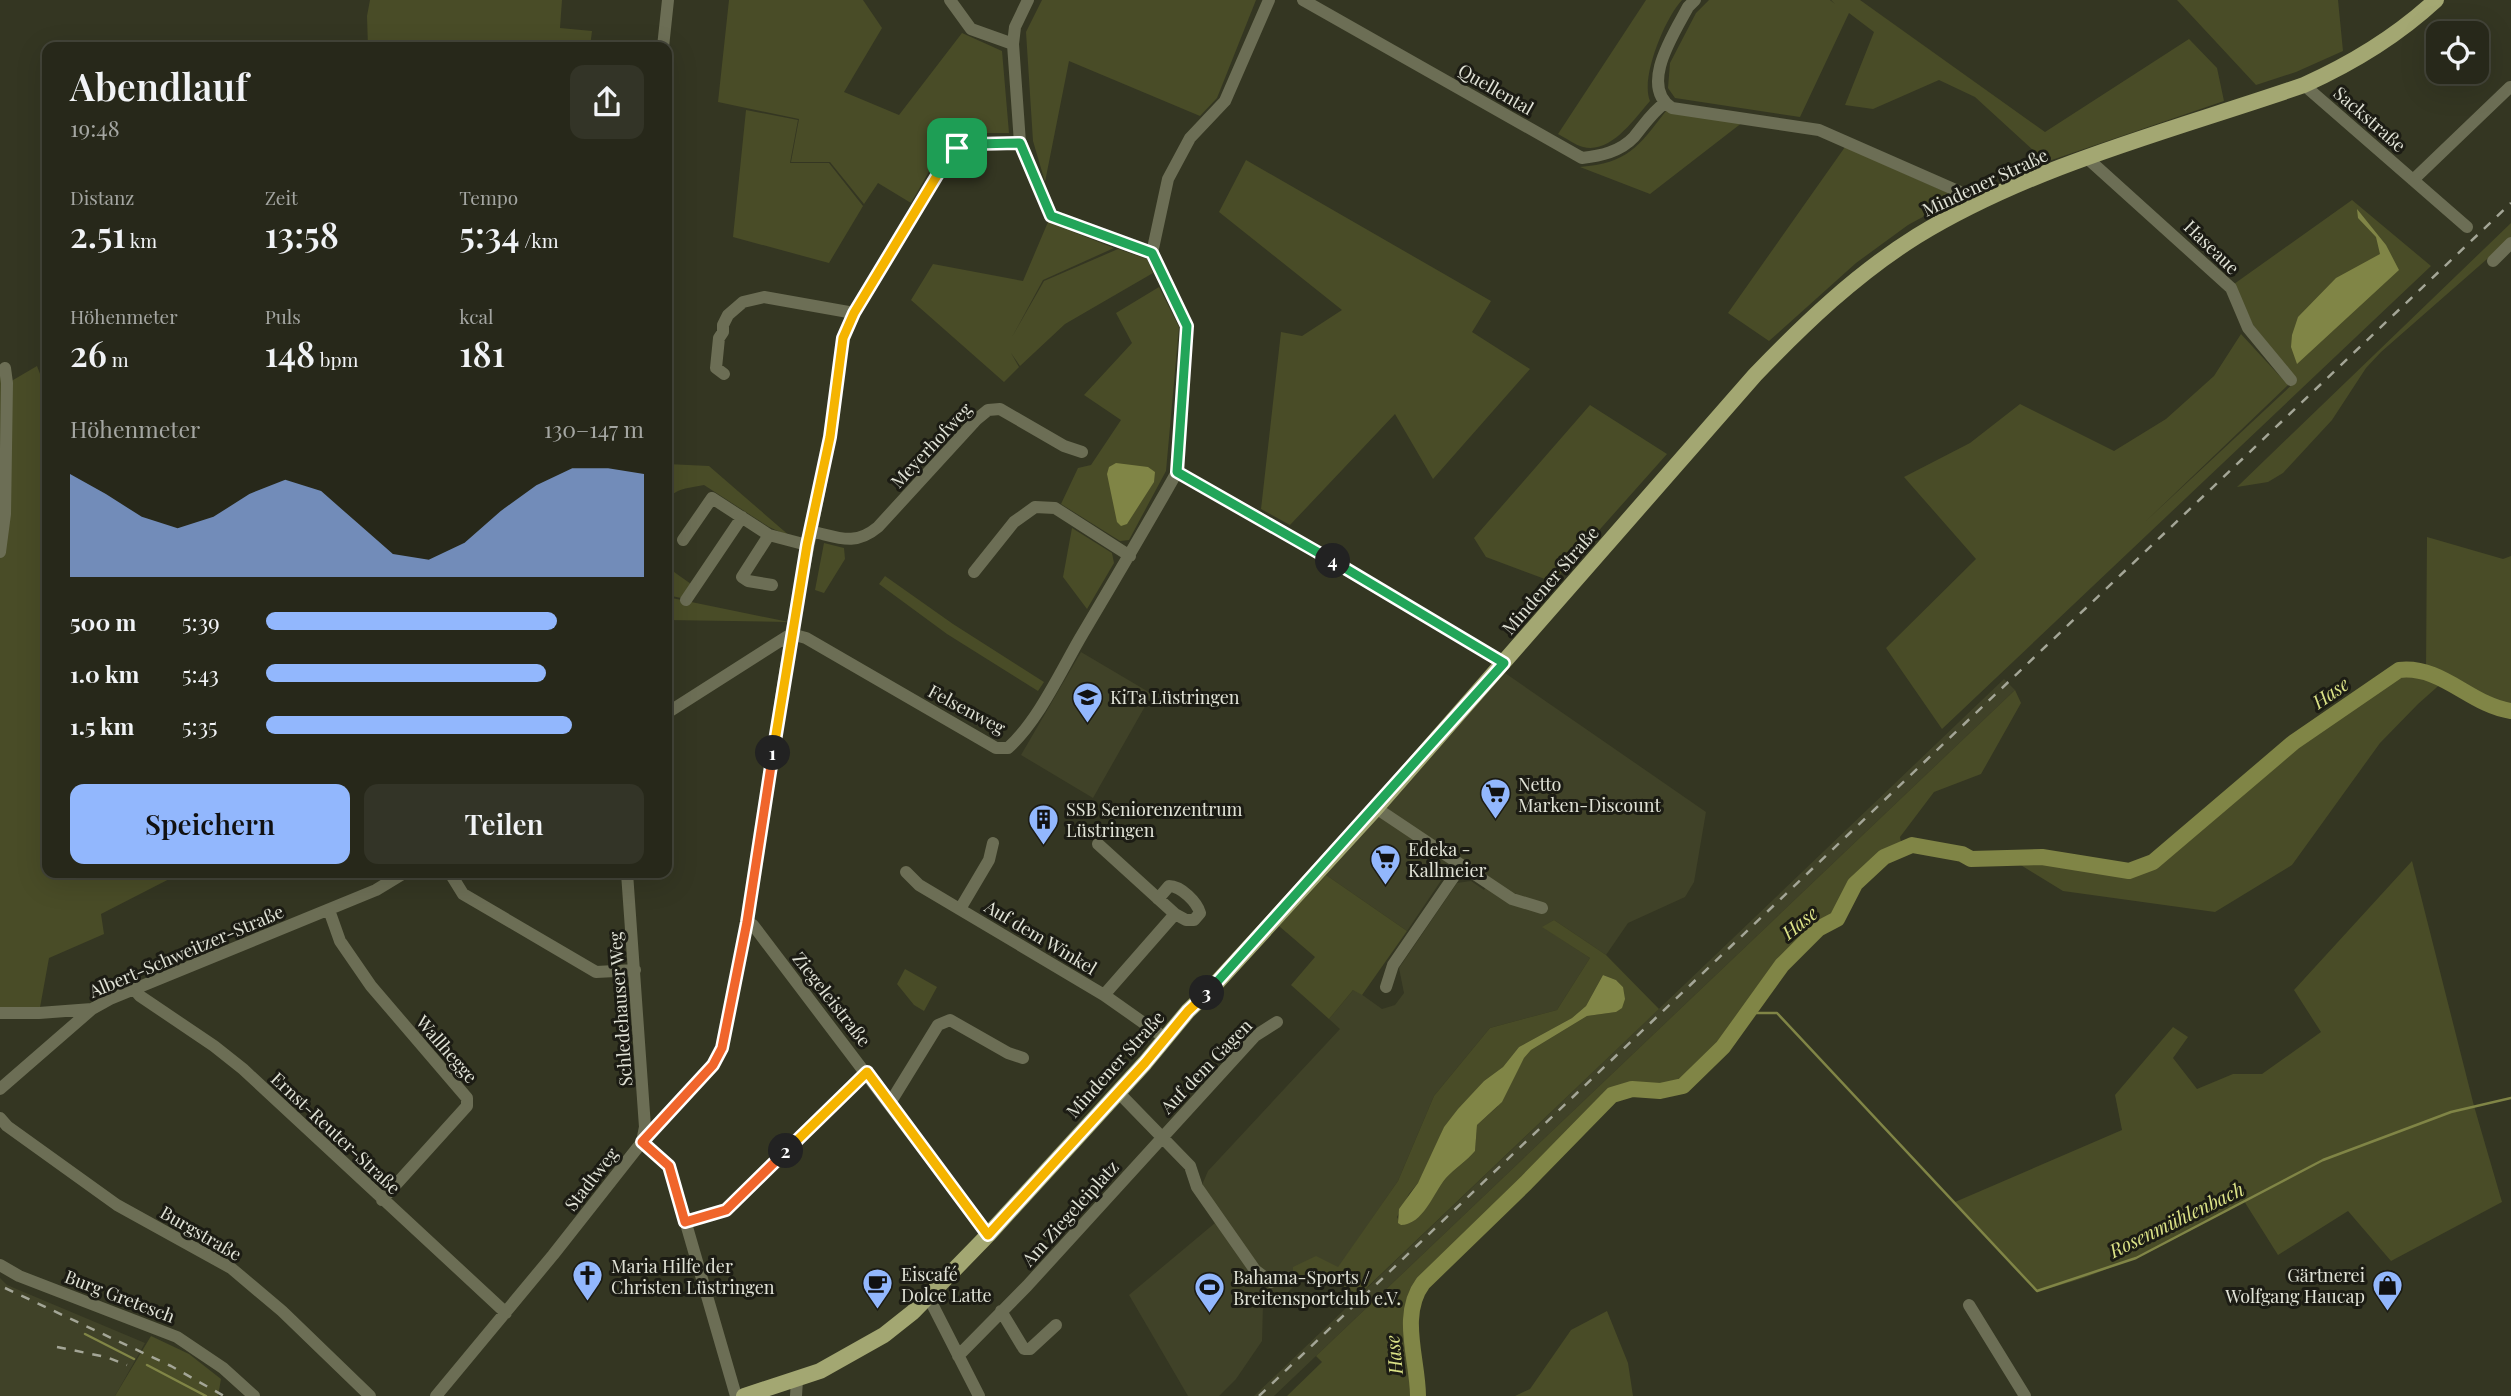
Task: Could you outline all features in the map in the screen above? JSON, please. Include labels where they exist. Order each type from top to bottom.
[{"type":"main road","name":"Mindener Straße","points":[[744,1396],[796,1388],[884,1335],[929,1298],[1376,808],[1647,496],[1794,334],[1878,263],[1917,236],[1975,204],[2087,158],[2304,85],[2353,62],[2378,46],[2436,0]]},
{"type":"street","points":[[664,42],[668,0]]},
{"type":"street","points":[[950,0],[971,29],[1013,44]]},
{"type":"street","points":[[1028,0],[1015,27],[1013,44],[1020,143],[1051,216],[1152,253]]},
{"type":"street","points":[[1269,0],[1225,102],[1190,138],[1168,179],[1152,253],[1187,326],[1177,472],[1504,663]]},
{"type":"street","name":"Quellental","points":[[1303,0],[1582,158],[1604,155],[1631,140],[1655,110],[1665,103]]},
{"type":"street","points":[[1695,0],[1688,7],[1661,62],[1657,89],[1665,103],[1672,108],[1819,130],[1968,195],[1975,204]]},
{"type":"street","name":"Sackstraße","points":[[2304,85],[2467,228]]},
{"type":"street","points":[[2413,180],[2510,87]]},
{"type":"street","name":"Stadtweg","points":[[436,1396],[642,1142],[713,1065],[722,1048],[747,922],[791,634],[830,437],[843,338],[854,313],[947,159],[957,148],[974,144],[1020,143]]},
{"type":"street","name":"Haseaue","points":[[2087,158],[2231,288],[2248,328],[2291,380]]},
{"type":"street","points":[[2493,261],[2511,243]]},
{"type":"street","points":[[724,373],[716,368],[719,338],[728,315],[743,302],[764,297],[854,313]]},
{"type":"street","points":[[0,552],[5,514],[5,368]]},
{"type":"street","name":"Meyerhofweg","points":[[810,531],[854,540],[866,537],[988,410],[1000,409],[1064,446],[1082,452]]},
{"type":"street","name":"Felsenweg","points":[[791,634],[806,638],[996,748],[1008,748],[1018,739],[1050,690],[1177,472]]},
{"type":"street","points":[[683,540],[712,498],[769,535],[807,545]]},
{"type":"street","points":[[974,572],[1014,523],[1035,507],[1055,508],[1130,556]]},
{"type":"street","points":[[686,600],[741,517]]},
{"type":"street","points":[[769,535],[741,577],[748,581],[772,585]]},
{"type":"street","points":[[672,710],[791,634]]},
{"type":"street","points":[[1376,808],[1512,899],[1542,908]]},
{"type":"street","name":"Auf dem Winkel","points":[[960,909],[989,860],[993,843]]},
{"type":"street","points":[[1098,844],[1158,899],[1175,914],[1186,920],[1194,920],[1200,913],[1198,906],[1176,886],[1169,886],[1158,899]]},
{"type":"street","points":[[1386,987],[1393,965],[1461,866]]},
{"type":"street","name":"Auf dem Winkel","points":[[906,872],[919,885],[1104,995],[1166,1038]]},
{"type":"street","name":"Albert-Schweitzer-Straße","points":[[0,1089],[92,1009],[134,989],[376,890],[396,878]]},
{"type":"street","points":[[453,878],[463,894],[596,972],[635,970]]},
{"type":"street","name":"Schledehauser Weg","points":[[627,878],[646,1127],[642,1142]]},
{"type":"street","name":"Wallhegge","points":[[329,910],[340,941],[371,986],[467,1098],[467,1106],[382,1200]]},
{"type":"street","name":"Auf dem Winkel","points":[[1104,995],[1175,914]]},
{"type":"street","name":"Ziegeleistraße","points":[[747,922],[753,925],[867,1072],[988,1235]]},
{"type":"street","name":"Ernst-Reuter-Straße","points":[[134,989],[243,1069],[506,1313]]},
{"type":"street","points":[[0,1013],[92,1009]]},
{"type":"street","points":[[890,1103],[938,1025],[950,1020],[1008,1053],[1023,1058]]},
{"type":"street","name":"Auf dem Gagen","points":[[1162,1137],[1255,1036],[1277,1022]]},
{"type":"street","points":[[685,1222],[726,1210],[867,1072]]},
{"type":"street","points":[[1118,1092],[1190,1167],[1197,1187],[1255,1270],[1271,1282]]},
{"type":"street","name":"Burgstraße","points":[[0,1118],[7,1126],[117,1205],[231,1268],[282,1311],[370,1396]]},
{"type":"street","name":"Am Ziegeleiplatz","points":[[958,1356],[1027,1286],[1162,1137]]},
{"type":"street","points":[[642,1142],[669,1166],[736,1396]]},
{"type":"street","name":"Burg Gretesch","points":[[0,1265],[19,1276],[177,1337],[223,1368],[254,1396]]},
{"type":"street","points":[[929,1298],[979,1396]]},
{"type":"street","points":[[1969,1305],[2025,1396]]},
{"type":"street","points":[[1001,1311],[1024,1349],[1030,1349],[1056,1325]]},
{"type":"shaded area","points":[[370,0],[562,0],[560,28],[592,31],[591,42],[368,42],[367,16]]},
{"type":"shaded area","points":[[729,0],[863,0],[882,28],[844,92],[899,115],[962,33],[1002,51],[1009,133],[951,133],[911,203],[878,183],[864,204],[830,162],[791,162],[799,119],[718,102]]},
{"type":"shaded area","points":[[1042,0],[1256,0],[1217,98],[1200,116],[1069,61],[1045,182],[1033,141],[1026,32]]},
{"type":"shaded area","points":[[1646,0],[1682,0],[1668,20],[1651,64],[1648,78],[1650,101],[1612,140],[1593,148],[1577,145],[1558,134]]},
{"type":"shaded area","points":[[1709,0],[1830,0],[1835,4],[1831,0],[1860,0],[2045,132],[2189,39],[2217,68],[2224,101],[2046,162],[1975,97],[1939,80],[1873,109],[1845,105],[1874,32],[1849,13],[1800,117],[1675,98],[1668,88],[1670,63],[1696,13]]},
{"type":"shaded area","points":[[2177,0],[2338,0],[2343,51],[2296,72],[2256,85]]},
{"type":"shaded area","points":[[746,110],[798,120],[790,163],[829,163],[863,206],[829,263],[733,237]]},
{"type":"shaded area","points":[[1666,111],[1743,122],[1650,194],[1580,167],[1610,162],[1621,157],[1648,134]]},
{"type":"shaded area","points":[[1845,147],[1948,193],[1952,201],[1908,225],[1856,263],[1769,341],[1728,313]]},
{"type":"shaded area","points":[[1246,160],[1491,301],[1472,332],[1530,369],[1433,479],[1395,414],[1290,525],[1261,509],[1281,332],[1302,336],[1342,310],[1219,212]]},
{"type":"shaded area","points":[[2352,200],[2431,266],[1942,729],[1886,648],[1976,559],[1904,477],[1970,443],[2020,404],[2114,451],[2166,419],[2214,376],[2241,334],[2288,385],[2146,521],[2297,380],[2253,325],[2234,284]]},
{"type":"shaded area","points":[[2357,209],[2386,245],[2399,270],[2297,364],[2291,347],[2298,317],[2336,278],[2380,254],[2376,237],[2358,218]]},
{"type":"shaded area","points":[[1048,222],[1114,248],[1043,280],[1012,337],[1044,281],[1118,249],[1147,259],[1153,273],[1065,324],[1020,366],[1011,353],[1019,367],[1004,382],[911,300],[933,264],[1023,281]]},
{"type":"shaded area","points":[[2511,223],[2511,238],[2381,352],[2366,368],[2332,420],[2283,473],[2268,482],[2237,487]]},
{"type":"shaded area","points":[[1159,287],[1179,327],[1166,471],[1129,540],[1120,541],[1061,504],[1078,468],[1091,465],[1121,420],[1084,395],[1132,343],[1116,313]]},
{"type":"shaded area","points":[[37,366],[42,379],[42,878],[171,878],[101,914],[104,934],[49,958],[39,1013],[0,1013],[0,369],[8,383]]},
{"type":"shaded area","points":[[1590,405],[1667,454],[1553,582],[1486,557],[1474,538]]},
{"type":"shaded area","points":[[1116,463],[1148,467],[1155,472],[1154,482],[1127,524],[1121,526],[1117,522],[1107,474],[1109,467]]},
{"type":"shaded area","points":[[672,464],[709,466],[791,537],[769,527],[704,485],[678,491],[672,496]]},
{"type":"shaded area","points":[[1072,528],[1112,553],[1114,563],[1087,609],[1063,577]]},
{"type":"shaded area","points":[[2427,537],[2503,559],[2511,556],[2511,711],[2491,706],[2445,680],[2380,743],[2292,865],[2215,912],[2063,891],[2011,859],[2042,857],[2129,871],[2153,862],[2294,742],[2399,670],[2413,668],[2426,671]]},
{"type":"shaded area","points":[[824,543],[844,548],[845,559],[824,593],[815,590]]},
{"type":"shaded area","points":[[672,571],[691,584],[681,598],[672,596]]},
{"type":"shaded area","points":[[885,576],[953,624],[1044,682],[1038,691],[947,634],[879,584]]},
{"type":"shaded area","points":[[672,598],[789,622],[672,620]]},
{"type":"shaded area","name":"KiTa Lüstringen","points":[[1081,652],[1152,694],[1093,798],[1021,755]]},
{"type":"shaded area","points":[[1505,673],[1706,812],[1694,882],[1685,897],[1628,923],[1606,955],[1554,920],[1543,927],[1590,958],[1557,1010],[1490,1028],[1434,1096],[1398,1181],[1338,1268],[1293,1267],[1293,1287],[1278,1302],[1263,1305],[1262,1341],[1236,1379],[1219,1396],[1188,1396],[1129,1295],[1215,1223],[1202,1185],[1208,1171],[1340,1029],[1329,1019],[1354,989],[1382,1009],[1395,1005],[1404,993],[1399,968],[1457,883],[1471,881],[1484,890],[1491,879],[1457,857],[1407,931],[1326,875]]},
{"type":"shaded area","points":[[2004,679],[2015,690],[1274,1396],[1254,1396]]},
{"type":"shaded area","points":[[2015,690],[2021,703],[1981,774],[1934,792],[1900,837],[1902,848],[1884,857],[1855,884],[1837,919],[1818,929],[1782,965],[1723,1047],[1683,1086],[1660,1091],[1632,1089],[1612,1095],[1423,1283],[1412,1309],[1411,1323],[1418,1396],[1287,1396],[1322,1362],[1316,1356]]},
{"type":"shaded area","points":[[2412,861],[2474,1106],[2502,1202],[2391,1261],[2348,1211],[2278,1255],[2244,1201],[2118,1265],[2037,1291],[1955,1202],[2122,1130],[2115,1095],[2173,1027],[2188,1037],[2173,1058],[2197,1089],[2233,1074],[2262,1074],[2321,1032],[2294,990]]},
{"type":"shaded area","points":[[1326,875],[1407,931],[1362,995],[1353,990],[1329,1019],[1291,985],[1315,957],[1279,926]]},
{"type":"shaded area","points":[[1554,920],[1606,955],[1659,1009],[1359,1295],[1314,1270],[1293,1287],[1293,1267],[1316,1256],[1338,1267],[1398,1181],[1434,1096],[1490,1028],[1557,1010],[1590,958],[1542,927]],"holes":[[[1603,975],[1616,980],[1623,987],[1616,1012],[1587,1016],[1531,1050],[1497,1107],[1477,1125],[1475,1151],[1446,1178],[1421,1214],[1408,1224],[1401,1225],[1397,1217],[1428,1165],[1444,1127],[1484,1081],[1503,1067],[1519,1047],[1572,1018],[1586,1006]]]},
{"type":"shaded area","points":[[905,969],[937,987],[924,1011],[914,1005],[897,984]]},
{"type":"shaded area","points":[[1603,975],[1616,980],[1623,987],[1625,999],[1622,1008],[1616,1012],[1587,1016],[1531,1050],[1524,1058],[1502,1102],[1477,1125],[1475,1151],[1446,1178],[1416,1220],[1409,1224],[1398,1223],[1399,1209],[1418,1183],[1444,1127],[1458,1109],[1484,1081],[1503,1067],[1519,1047],[1572,1018],[1586,1006]]},
{"type":"shaded area","points":[[0,1278],[7,1285],[145,1343],[115,1396],[0,1396]]},
{"type":"shaded area","points":[[1607,1311],[1628,1363],[1633,1396],[1515,1396],[1530,1389],[1571,1330]]},
{"type":"shaded area","points":[[151,1336],[189,1354],[221,1379],[218,1396],[115,1396]]},
{"type":"waterway","name":"Hase","points":[[1418,1396],[1411,1323],[1412,1309],[1423,1283],[1612,1095],[1632,1089],[1660,1091],[1683,1086],[1723,1047],[1782,965],[1818,929],[1837,919],[1855,884],[1884,857],[1912,845],[1962,854],[1971,859],[2042,857],[2129,871],[2153,862],[2294,742],[2399,670],[2429,673],[2482,701],[2511,711]]},
{"type":"waterway","name":"Rosenmühlenbach","points":[[1748,1013],[1777,1013],[2037,1291],[2136,1258],[2323,1160],[2451,1112],[2511,1098]]},
{"type":"waterway","points":[[85,1334],[134,1359]]},
{"type":"waterway","points":[[147,1365],[206,1396]]},
{"type":"railway","points":[[1259,1396],[2511,203]]},
{"type":"railway","points":[[5,1288],[171,1366],[224,1396]]},
{"type":"railway","points":[[57,1347],[106,1357],[127,1365]]},
{"type":"place","name":"KiTa Lüstringen","points":[[1087,724]]},
{"type":"place","name":"Netto Marken-Discount","points":[[1495,821]]},
{"type":"place","name":"SSB Seniorenzentrum Lüstringen","points":[[1043,846]]},
{"type":"place","name":"Edeka - Kallmeier","points":[[1385,886]]},
{"type":"place","name":"Maria Hilfe der Christen Lüstringen","points":[[588,1303]]},
{"type":"place","name":"Eiscafé Dolce Latte","points":[[878,1311]]},
{"type":"place","name":"Gärtnerei Wolfgang Haucap","points":[[2388,1312]]},
{"type":"place","name":"Bahama-Sports / Breitensportclub e.V.","points":[[1210,1314]]},
{"type":"route","points":[[1020,143],[1051,216],[1152,253],[1187,326],[1177,472],[1504,663],[988,1235],[867,1072],[726,1210],[685,1222],[669,1166],[642,1142],[713,1065],[722,1048],[747,922],[791,634],[830,437],[843,338],[854,313],[947,159],[957,148],[974,144],[1020,143]]}]
